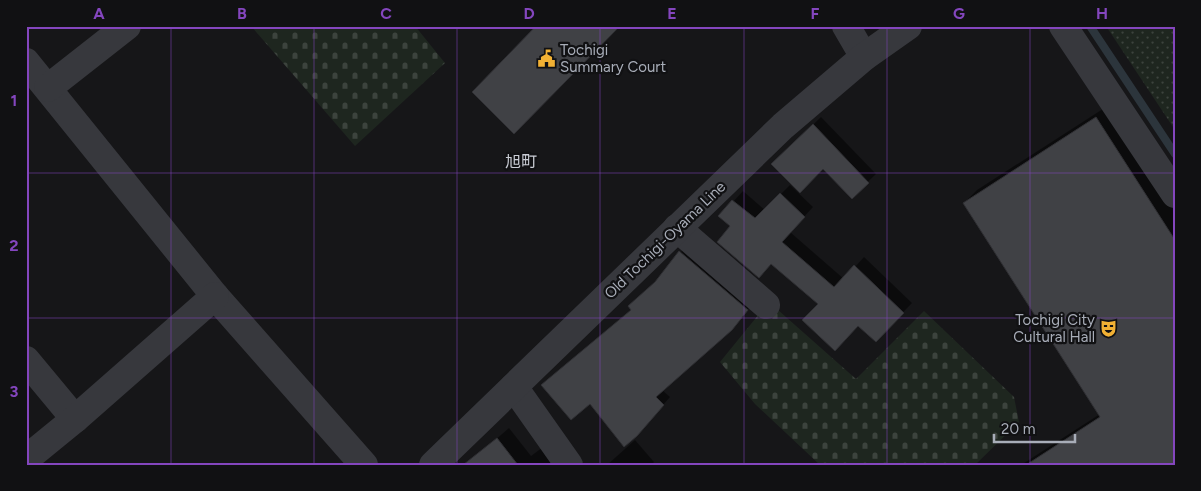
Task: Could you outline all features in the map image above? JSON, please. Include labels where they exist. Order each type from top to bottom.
[{"type":"street","points":[[48,88],[127,26]]},
{"type":"street","points":[[846,26],[864,57]]},
{"type":"street","name":"Old Tochigi-Oyama Line","points":[[433,465],[783,126],[864,57],[908,26]]},
{"type":"street","points":[[1064,26],[1175,194]]},
{"type":"street","points":[[26,62],[215,296],[364,465]]},
{"type":"street","points":[[677,228],[766,305]]},
{"type":"street","points":[[26,459],[75,419],[215,296]]},
{"type":"street","points":[[26,360],[75,419]]},
{"type":"street","points":[[514,387],[569,465]]},
{"type":"green space","points":[[251,26],[415,26],[445,63],[355,146]]},
{"type":"green space","points":[[1106,26],[1175,26],[1175,130]]},
{"type":"green space","points":[[769,302],[856,379],[924,311],[1014,397],[1019,422],[975,465],[820,465],[755,404],[720,362]]},
{"type":"building","name":"Tochigi Summary Court","points":[[536,26],[620,26],[514,134],[472,92]]},
{"type":"building","name":"Tochigi City Cultural Hall","points":[[1096,117],[1175,240],[1175,465],[1026,465],[1100,417],[963,203]]},
{"type":"building","points":[[813,124],[869,183],[852,199],[823,169],[800,193],[771,164]]},
{"type":"building","points":[[780,193],[805,217],[782,242],[834,287],[854,265],[904,313],[876,342],[858,326],[835,351],[802,320],[818,304],[771,264],[759,278],[717,242],[730,226],[718,216],[732,200],[755,218]]},
{"type":"building","points":[[679,251],[748,310],[732,330],[656,397],[664,405],[637,436],[624,447],[590,404],[571,420],[541,385],[631,310],[628,306],[655,282]]},
{"type":"building","points":[[497,438],[518,465],[463,465]]},
{"type":"waterway","points":[[1090,26],[1175,154]]},
{"type":"place","name":"Tochigi Summary Court","points":[[546,59]]},
{"type":"place","name":"Tochigi City Cultural Hall","points":[[1109,329]]},
{"type":"district","name":"旭町","points":[[521,161]]}]
